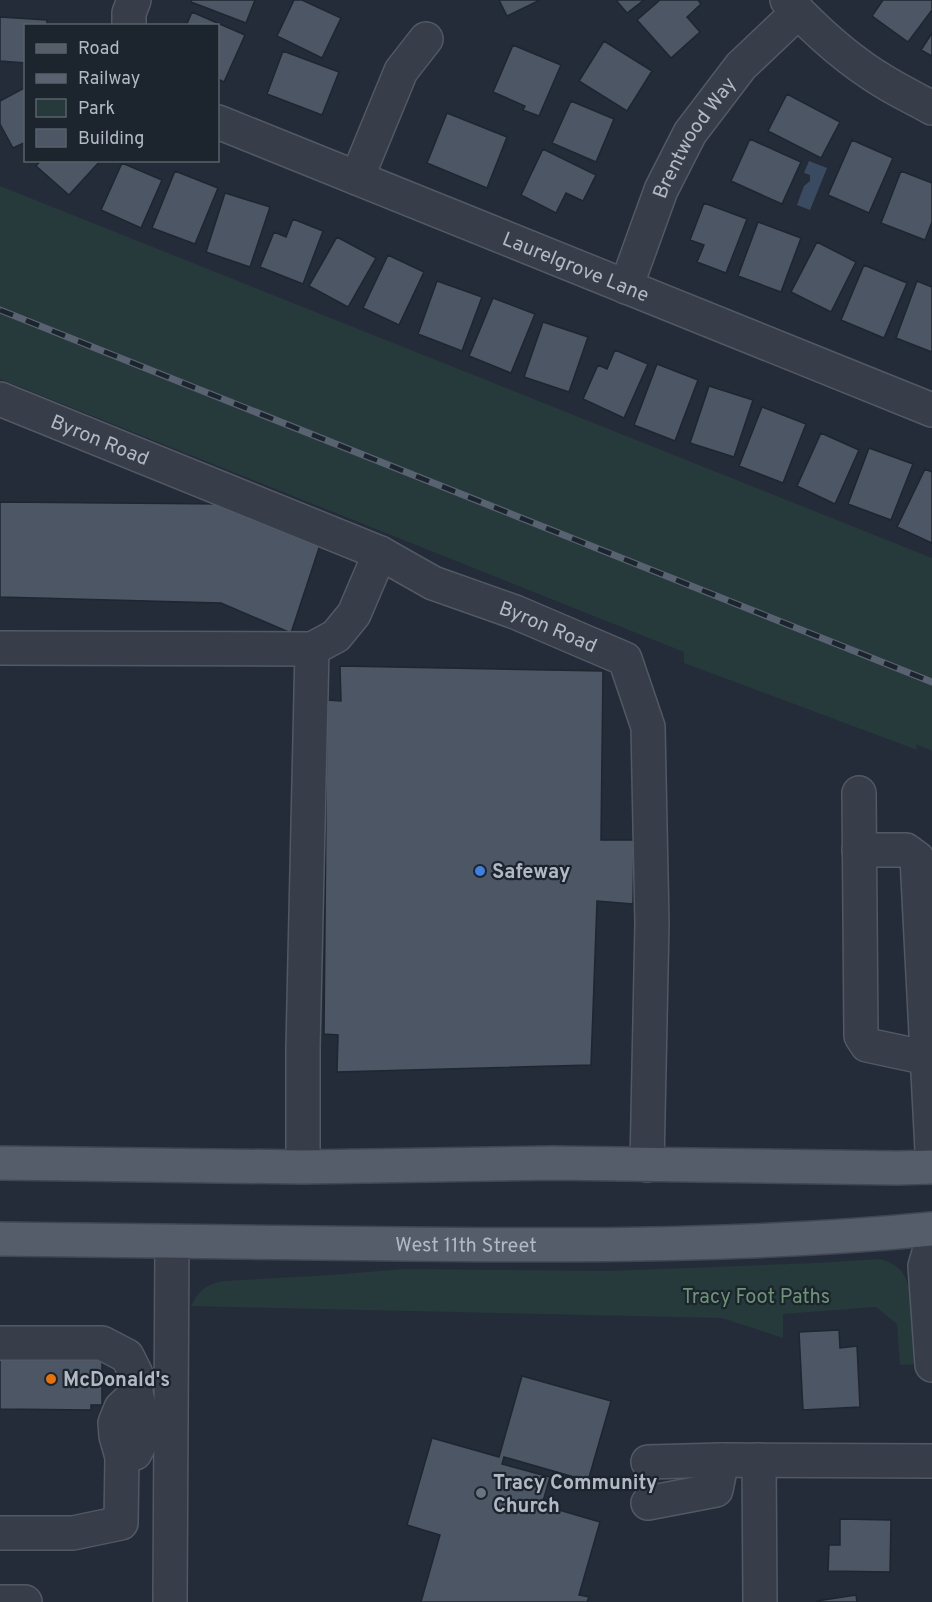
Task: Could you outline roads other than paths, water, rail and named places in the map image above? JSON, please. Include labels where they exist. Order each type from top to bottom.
[{"type":"main road","points":[[0,1163],[303,1167],[552,1163],[932,1167]]},
{"type":"main road","name":"West 11th Street","points":[[0,1239],[646,1244],[754,1241],[932,1229]]},
{"type":"street","points":[[129,24],[129,13],[134,0]]},
{"type":"street","points":[[793,6],[848,57],[882,81],[932,108]]},
{"type":"street","name":"Brentwood Way","points":[[626,287],[661,190],[690,133],[741,66],[793,6]]},
{"type":"street","points":[[357,178],[401,70],[426,39]]},
{"type":"street","name":"Laurelgrove Lane","points":[[219,122],[932,410]]},
{"type":"street","name":"Byron Road","points":[[0,399],[380,553],[433,583],[515,612],[625,659],[648,727],[652,923],[647,1164]]},
{"type":"street","points":[[0,648],[312,649],[336,636],[354,614],[380,553]]},
{"type":"street","points":[[303,1167],[303,1047],[312,649]]},
{"type":"street","points":[[859,793],[861,1036],[867,1046],[930,1059]]},
{"type":"street","points":[[859,850],[906,850],[917,858],[930,1059],[932,1151]]},
{"type":"street","points":[[170,1602],[172,1242]]},
{"type":"street","points":[[932,1242],[925,1266],[932,1365]]},
{"type":"street","points":[[0,1343],[102,1342],[127,1356],[136,1374],[136,1394],[142,1416],[141,1441],[135,1453],[122,1457],[121,1524]]},
{"type":"street","points":[[648,1503],[716,1490],[722,1460]]},
{"type":"street","points":[[759,1460],[760,1602]]},
{"type":"street","points":[[648,1462],[932,1461]]},
{"type":"street","points":[[0,1533],[73,1533],[121,1524],[170,1524]]},
{"type":"street","points":[[0,1602],[25,1602]]},
{"type":"water","points":[[809,161],[827,168],[810,210],[797,205],[804,186],[810,181],[810,175],[804,173]]},
{"type":"railway","points":[[0,310],[932,682]]},
{"type":"place","name":"Safeway","points":[[480,871]]},
{"type":"place","name":"McDonald's","points":[[51,1379]]},
{"type":"place","name":"Tracy Community Church","points":[[481,1493]]},
{"type":"park label","name":"Tracy Foot Paths","points":[[756,1296]]}]
